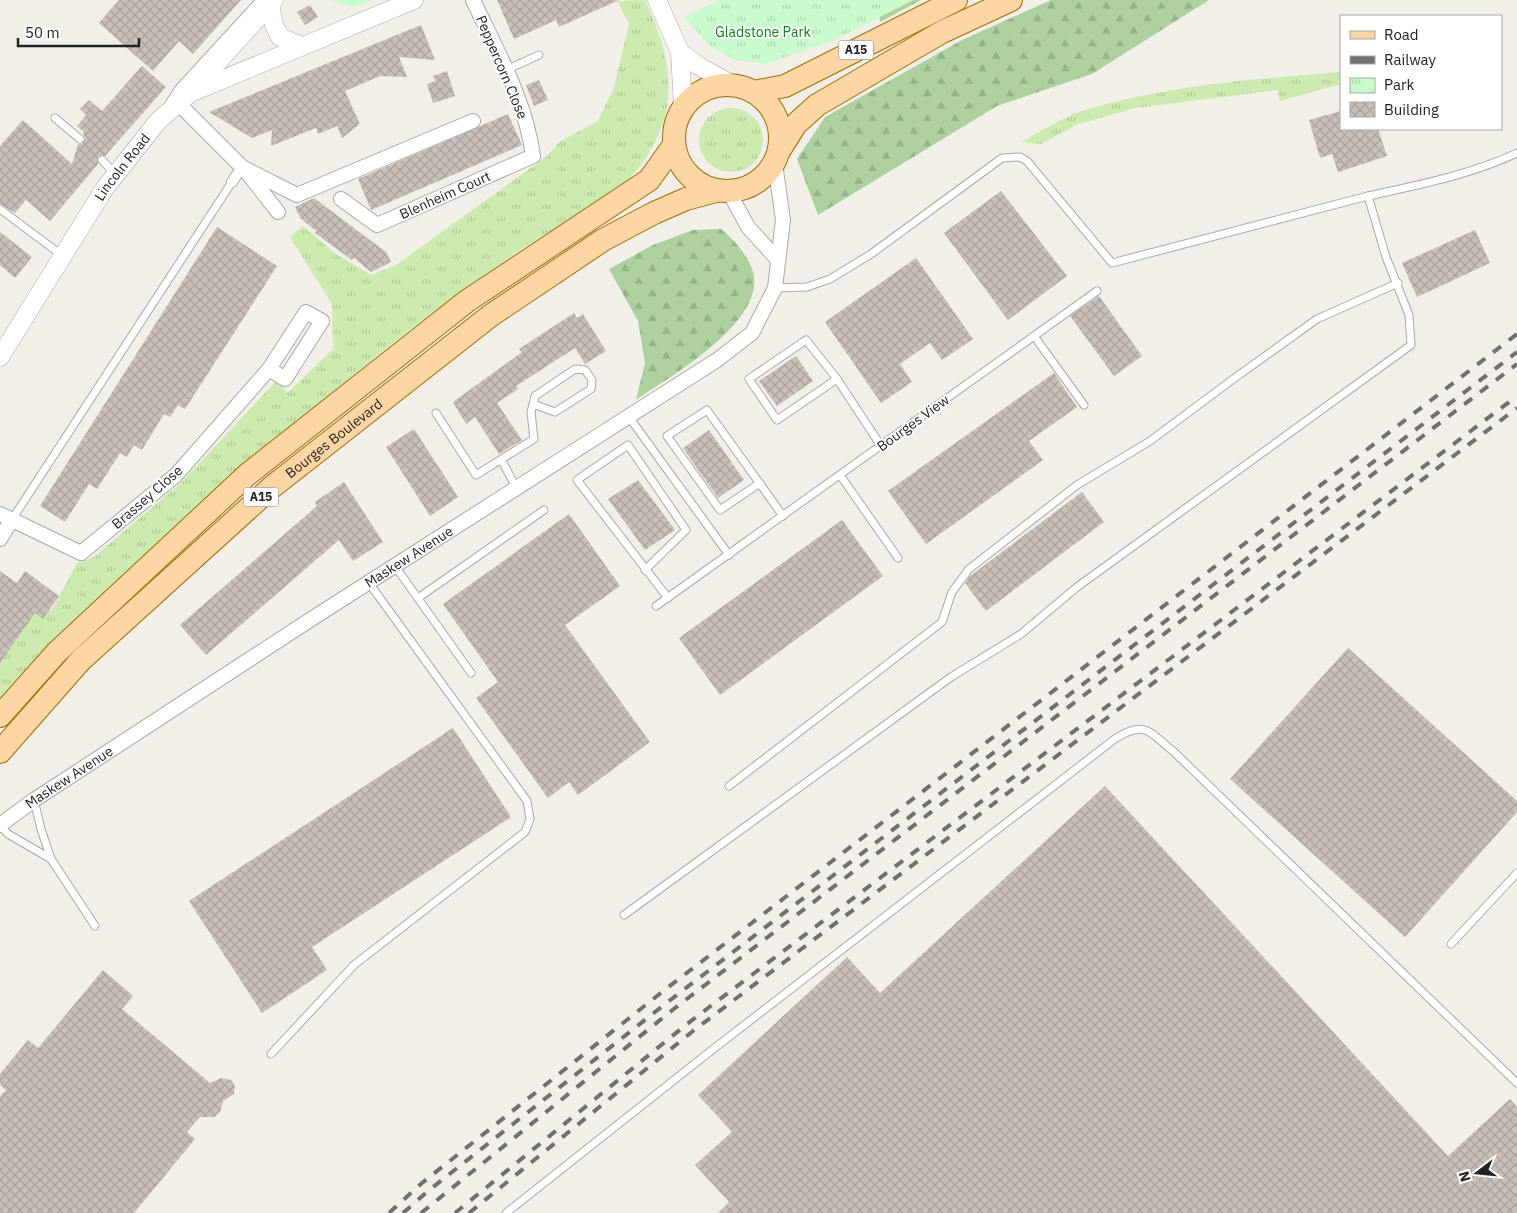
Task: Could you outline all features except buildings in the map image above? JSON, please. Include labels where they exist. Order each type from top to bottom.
[{"type":"main road","name":"A15","points":[[754,92],[785,86],[956,0]]},
{"type":"main road","name":"A15","points":[[777,157],[796,124],[817,105],[942,32],[1011,0]]},
{"type":"main road","points":[[733,85],[754,92],[767,103],[777,117],[781,134],[777,157],[768,173],[757,183],[744,189],[722,191],[695,181],[685,171],[674,145],[675,130],[683,107],[701,92],[716,86],[733,85]]},
{"type":"main road","name":"Bourges Boulevard","points":[[0,716],[57,652],[248,474],[467,301],[649,180],[674,145]]},
{"type":"main road","name":"Bourges Boulevard","points":[[0,752],[81,660],[272,487],[490,316],[603,240],[670,206],[722,191]]},
{"type":"street","points":[[278,212],[184,98],[301,46],[414,0]]},
{"type":"street","name":"Peppercorn Close","points":[[473,0],[506,70],[530,134]]},
{"type":"street","points":[[268,1],[274,25],[280,37],[301,46]]},
{"type":"street","name":"Lincoln Road","points":[[0,357],[116,175],[158,121],[184,98],[268,1]]},
{"type":"street","points":[[660,7],[680,52],[683,107]]},
{"type":"street","points":[[680,52],[697,65],[733,85]]},
{"type":"street","points":[[242,166],[297,195],[473,121]]},
{"type":"street","name":"Blenheim Court","points":[[341,198],[377,225],[533,156],[530,134]]},
{"type":"street","name":"Maskew Avenue","points":[[0,825],[34,800],[717,360],[752,333],[775,288],[777,259],[782,243],[784,220],[777,157]]},
{"type":"street","points":[[232,182],[242,166]]},
{"type":"street","points":[[722,191],[748,227],[777,259]]},
{"type":"street","name":"Brassey Close","points":[[6,518],[81,553],[176,475],[269,369],[306,312],[322,321],[285,379],[269,369]]},
{"type":"street","points":[[0,538],[6,518]]},
{"type":"lane","points":[[158,121],[179,88],[268,1]]},
{"type":"lane","points":[[506,70],[540,55]]},
{"type":"lane","points":[[55,118],[80,139]]},
{"type":"lane","points":[[775,288],[807,287],[830,279],[872,254],[1002,158],[1011,156],[1020,157],[1027,161],[1112,263],[1368,196],[1433,181],[1496,163],[1517,153]]},
{"type":"lane","points":[[102,160],[116,175]]},
{"type":"lane","points":[[6,518],[232,182]]},
{"type":"lane","points":[[624,915],[951,677],[1021,634],[1077,587],[1412,345],[1409,315],[1398,283],[1386,257],[1368,196]]},
{"type":"lane","points":[[0,209],[63,256]]},
{"type":"lane","points":[[729,786],[942,622],[952,592],[969,569],[1077,485],[1150,441],[1317,319],[1398,283]]},
{"type":"lane","name":"Bourges View","points":[[656,606],[1097,292]]},
{"type":"lane","points":[[1034,336],[1084,405]]},
{"type":"lane","points":[[837,379],[777,420],[749,379],[806,340],[837,379],[881,446]]},
{"type":"lane","points":[[436,413],[476,475],[502,461],[534,439],[531,412],[533,404],[535,396],[575,369],[585,370],[592,380],[590,389],[555,412],[533,404]]},
{"type":"lane","points":[[760,483],[720,510],[667,436],[707,410],[760,483],[783,516]]},
{"type":"lane","points":[[629,417],[729,555]]},
{"type":"lane","points":[[645,570],[686,530],[628,445],[577,480],[645,570],[668,598]]},
{"type":"lane","points":[[502,461],[517,489]]},
{"type":"lane","points":[[840,475],[898,558]]},
{"type":"lane","points":[[418,598],[544,510]]},
{"type":"lane","points":[[395,566],[471,673]]},
{"type":"lane","points":[[271,1054],[354,965],[525,832],[530,819],[527,801],[369,583]]},
{"type":"lane","points":[[506,1213],[712,1050],[1116,738],[1132,729],[1146,729],[1173,751],[1517,1083]]},
{"type":"lane","points":[[34,800],[41,830],[52,859],[94,926]]},
{"type":"lane","points":[[0,825],[8,834],[52,859]]},
{"type":"lane","points":[[1451,944],[1517,873]]},
{"type":"green space","points":[[330,0],[372,0],[354,7]]},
{"type":"green space","points":[[645,0],[655,23],[667,66],[669,87],[667,108],[661,129],[651,150],[626,182],[591,208],[540,237],[492,269],[416,325],[357,372],[188,520],[69,630],[0,699],[0,663],[37,604],[51,611],[77,563],[94,557],[182,482],[277,380],[287,393],[333,349],[332,304],[290,237],[303,226],[336,254],[371,275],[396,265],[547,156],[559,142],[598,121],[614,87],[629,24],[617,1]]},
{"type":"green space","name":"Gladstone Park","points":[[720,0],[914,0],[834,40],[766,64],[735,60],[708,44],[684,17]]},
{"type":"green space","points":[[882,0],[921,0],[880,22],[878,3]]},
{"type":"green space","points":[[1051,0],[1209,0],[1092,74],[997,106],[818,215],[797,159],[825,117],[962,40]]},
{"type":"green space","points":[[1340,72],[1340,84],[1280,101],[1277,90],[1136,108],[1078,124],[1041,144],[1021,142],[1074,114],[1113,102],[1177,89],[1276,77]]},
{"type":"green space","points":[[725,108],[737,108],[754,117],[761,128],[763,140],[761,152],[754,163],[737,172],[725,172],[713,167],[704,158],[699,146],[699,134],[704,122],[713,113]]},
{"type":"green space","points":[[721,229],[740,248],[753,272],[753,291],[745,309],[731,328],[712,346],[671,377],[636,400],[645,363],[638,321],[609,269],[653,245],[693,230]]},
{"type":"railway","points":[[389,1213],[422,1183],[662,992],[1517,334]]},
{"type":"railway","points":[[403,1213],[428,1191],[669,1001],[1517,352]]},
{"type":"railway","points":[[421,1213],[675,1008],[1517,364]]},
{"type":"railway","points":[[455,1213],[687,1024],[1517,396]]},
{"type":"railway","points":[[469,1213],[693,1031],[1517,408]]}]
